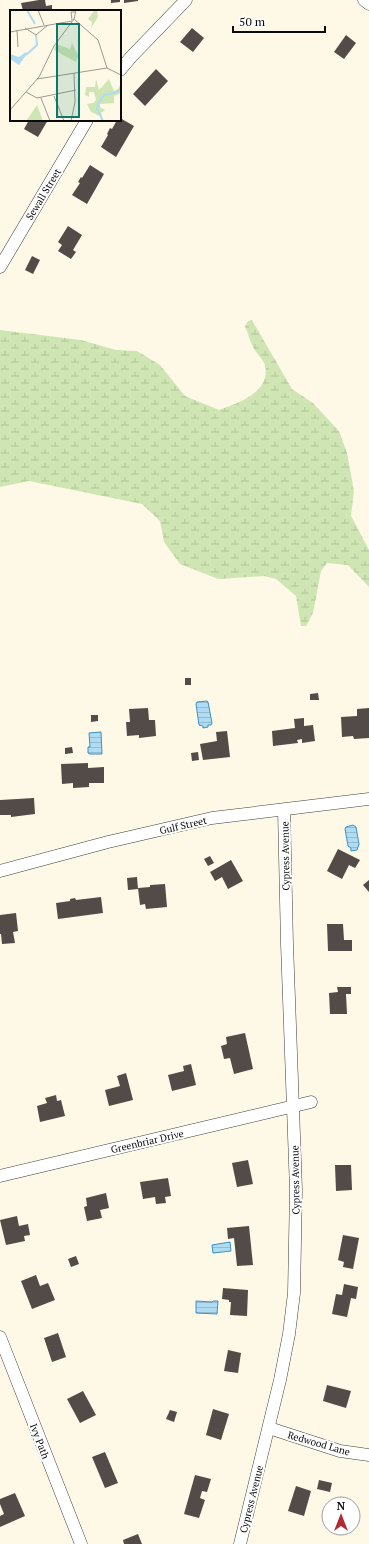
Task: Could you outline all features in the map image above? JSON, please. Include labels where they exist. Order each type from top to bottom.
[{"type":"street","points":[[121,69],[186,0]]},
{"type":"street","points":[[364,0],[369,4]]},
{"type":"street","name":"Sewall Street","points":[[0,267],[86,121]]},
{"type":"street","name":"Gulf Street","points":[[0,871],[95,845],[212,818],[369,799]]},
{"type":"street","name":"Cypress Avenue","points":[[240,1544],[269,1428],[289,1334],[294,1293],[296,1190],[287,944],[284,810]]},
{"type":"street","name":"Greenbriar Drive","points":[[0,1176],[311,1102]]},
{"type":"street","name":"Ivy Path","points":[[0,1337],[81,1544]]},
{"type":"street","name":"Redwood Lane","points":[[269,1428],[340,1451],[369,1455]]},
{"type":"green space","points":[[252,320],[292,389],[313,403],[339,431],[347,453],[354,491],[351,516],[369,550],[369,587],[348,565],[327,563],[321,571],[313,613],[306,626],[301,626],[296,596],[276,579],[264,576],[218,579],[180,564],[164,542],[160,521],[142,504],[29,481],[0,487],[0,330],[81,340],[116,350],[137,351],[160,365],[185,396],[219,410],[244,400],[252,395],[263,382],[266,374],[265,365],[255,351],[245,326],[248,321]]},
{"type":"water","points":[[207,701],[212,723],[211,725],[208,725],[208,727],[203,728],[203,726],[199,725],[196,704],[197,702]]},
{"type":"water","points":[[101,732],[102,754],[88,753],[88,747],[90,747],[89,733]]},
{"type":"water","points":[[353,825],[356,827],[359,844],[357,850],[351,851],[351,848],[348,846],[345,829],[346,827]]},
{"type":"water","points":[[230,1242],[231,1251],[213,1253],[212,1245]]},
{"type":"water","points":[[196,1301],[218,1301],[217,1314],[196,1313]]},
{"type":"building","points":[[45,0],[46,6],[52,5],[52,10],[23,10],[21,3]]},
{"type":"building","points":[[111,0],[120,0],[120,2],[111,3]]},
{"type":"building","points":[[124,0],[138,0],[138,1],[124,3]]},
{"type":"building","points":[[192,28],[204,38],[193,52],[180,42]]},
{"type":"building","points":[[346,35],[356,43],[344,59],[334,52]]},
{"type":"building","points":[[156,69],[168,81],[145,106],[133,94]]},
{"type":"building","points":[[121,119],[134,126],[116,157],[101,147],[110,128],[112,129],[116,121],[121,121]]},
{"type":"building","points":[[28,121],[47,121],[38,137],[24,129]]},
{"type":"building","points":[[90,165],[104,174],[87,204],[72,195],[80,183],[78,182],[81,177],[82,178]]},
{"type":"building","points":[[68,226],[82,235],[73,250],[76,252],[71,259],[58,251],[62,245],[58,242]]},
{"type":"building","points":[[32,256],[40,260],[33,274],[25,270]]},
{"type":"building","points":[[185,678],[191,678],[191,685],[185,685]]},
{"type":"building","points":[[318,693],[319,700],[310,700],[310,694]]},
{"type":"building","points":[[148,708],[149,720],[155,720],[156,736],[139,738],[139,735],[127,736],[126,722],[130,722],[129,709]]},
{"type":"building","points":[[369,708],[369,738],[354,739],[353,736],[342,737],[341,717],[357,716],[357,709]]},
{"type":"building","points":[[91,715],[98,715],[98,721],[91,722]]},
{"type":"building","points":[[304,718],[304,726],[313,725],[315,741],[302,743],[302,739],[297,740],[298,743],[273,746],[272,731],[295,728],[294,719]]},
{"type":"building","points":[[227,731],[230,757],[203,760],[200,744],[217,741],[216,732]]},
{"type":"building","points":[[72,747],[73,753],[65,754],[65,748]]},
{"type":"building","points":[[198,752],[199,760],[192,761],[191,753]]},
{"type":"building","points":[[88,763],[88,768],[104,767],[104,783],[89,783],[89,787],[73,788],[73,783],[62,784],[61,764]]},
{"type":"building","points":[[34,798],[35,814],[11,817],[11,815],[0,815],[0,800]]},
{"type":"building","points":[[338,849],[360,860],[355,868],[349,865],[342,879],[327,871]]},
{"type":"building","points":[[210,856],[214,863],[208,866],[204,859]]},
{"type":"building","points":[[231,860],[243,881],[228,889],[222,877],[215,881],[210,872]]},
{"type":"building","points":[[137,877],[138,889],[128,890],[127,878]]},
{"type":"building","points":[[369,880],[369,892],[363,885]]},
{"type":"building","points":[[165,884],[167,907],[146,909],[145,904],[140,905],[138,888],[150,887],[150,885]]},
{"type":"building","points":[[101,897],[103,913],[58,919],[56,903],[70,901],[70,899],[75,898],[76,900]]},
{"type":"building","points":[[16,913],[18,931],[13,932],[15,943],[2,944],[0,934],[0,915]]},
{"type":"building","points":[[327,924],[343,924],[344,940],[352,940],[352,951],[328,951]]},
{"type":"building","points":[[337,987],[351,987],[351,994],[346,994],[347,1014],[330,1014],[329,993],[338,992]]},
{"type":"building","points":[[245,1033],[253,1069],[234,1074],[230,1058],[224,1059],[221,1046],[227,1044],[226,1037]]},
{"type":"building","points":[[191,1064],[196,1085],[172,1091],[168,1075],[184,1071],[183,1066]]},
{"type":"building","points":[[126,1073],[133,1100],[109,1106],[105,1090],[120,1086],[117,1076]]},
{"type":"building","points":[[56,1095],[57,1101],[61,1100],[65,1116],[40,1122],[37,1106],[47,1103],[45,1098]]},
{"type":"building","points":[[248,1160],[253,1184],[237,1187],[232,1163]]},
{"type":"building","points":[[335,1165],[351,1165],[352,1190],[336,1191]]},
{"type":"building","points":[[168,1178],[171,1196],[165,1197],[166,1203],[156,1204],[155,1197],[143,1199],[140,1182]]},
{"type":"building","points":[[106,1193],[109,1208],[100,1210],[102,1218],[87,1221],[84,1207],[87,1206],[86,1198]]},
{"type":"building","points":[[17,1216],[19,1226],[28,1224],[30,1235],[24,1236],[25,1241],[6,1245],[0,1220]]},
{"type":"building","points":[[249,1226],[253,1265],[237,1266],[234,1238],[228,1239],[227,1228]]},
{"type":"building","points":[[343,1235],[359,1238],[353,1269],[343,1267],[344,1262],[338,1260]]},
{"type":"building","points":[[76,1256],[79,1264],[71,1267],[68,1259]]},
{"type":"building","points":[[36,1275],[40,1286],[48,1283],[55,1300],[32,1309],[21,1281]]},
{"type":"building","points":[[344,1284],[358,1287],[356,1299],[351,1298],[347,1317],[332,1314],[336,1294],[342,1295]]},
{"type":"building","points":[[223,1288],[248,1290],[247,1316],[230,1315],[231,1302],[229,1302],[229,1300],[222,1299]]},
{"type":"building","points":[[58,1333],[66,1357],[52,1362],[44,1338]]},
{"type":"building","points":[[228,1350],[241,1353],[238,1373],[224,1371]]},
{"type":"building","points":[[327,1385],[351,1391],[346,1408],[323,1401]]},
{"type":"building","points":[[83,1391],[96,1415],[80,1423],[67,1399]]},
{"type":"building","points":[[213,1409],[229,1414],[221,1440],[206,1435]]},
{"type":"building","points":[[170,1410],[177,1412],[174,1422],[166,1419]]},
{"type":"building","points":[[105,1452],[118,1483],[105,1488],[92,1457]]},
{"type":"building","points":[[195,1475],[211,1479],[207,1492],[202,1491],[200,1498],[205,1500],[199,1518],[184,1514]]},
{"type":"building","points":[[319,1480],[332,1483],[330,1492],[317,1489]]},
{"type":"building","points":[[296,1486],[311,1491],[304,1516],[288,1511]]},
{"type":"building","points":[[15,1493],[25,1516],[0,1527],[0,1516],[4,1514],[0,1504],[0,1499]]},
{"type":"building","points":[[138,1534],[142,1544],[124,1544],[123,1540]]}]
